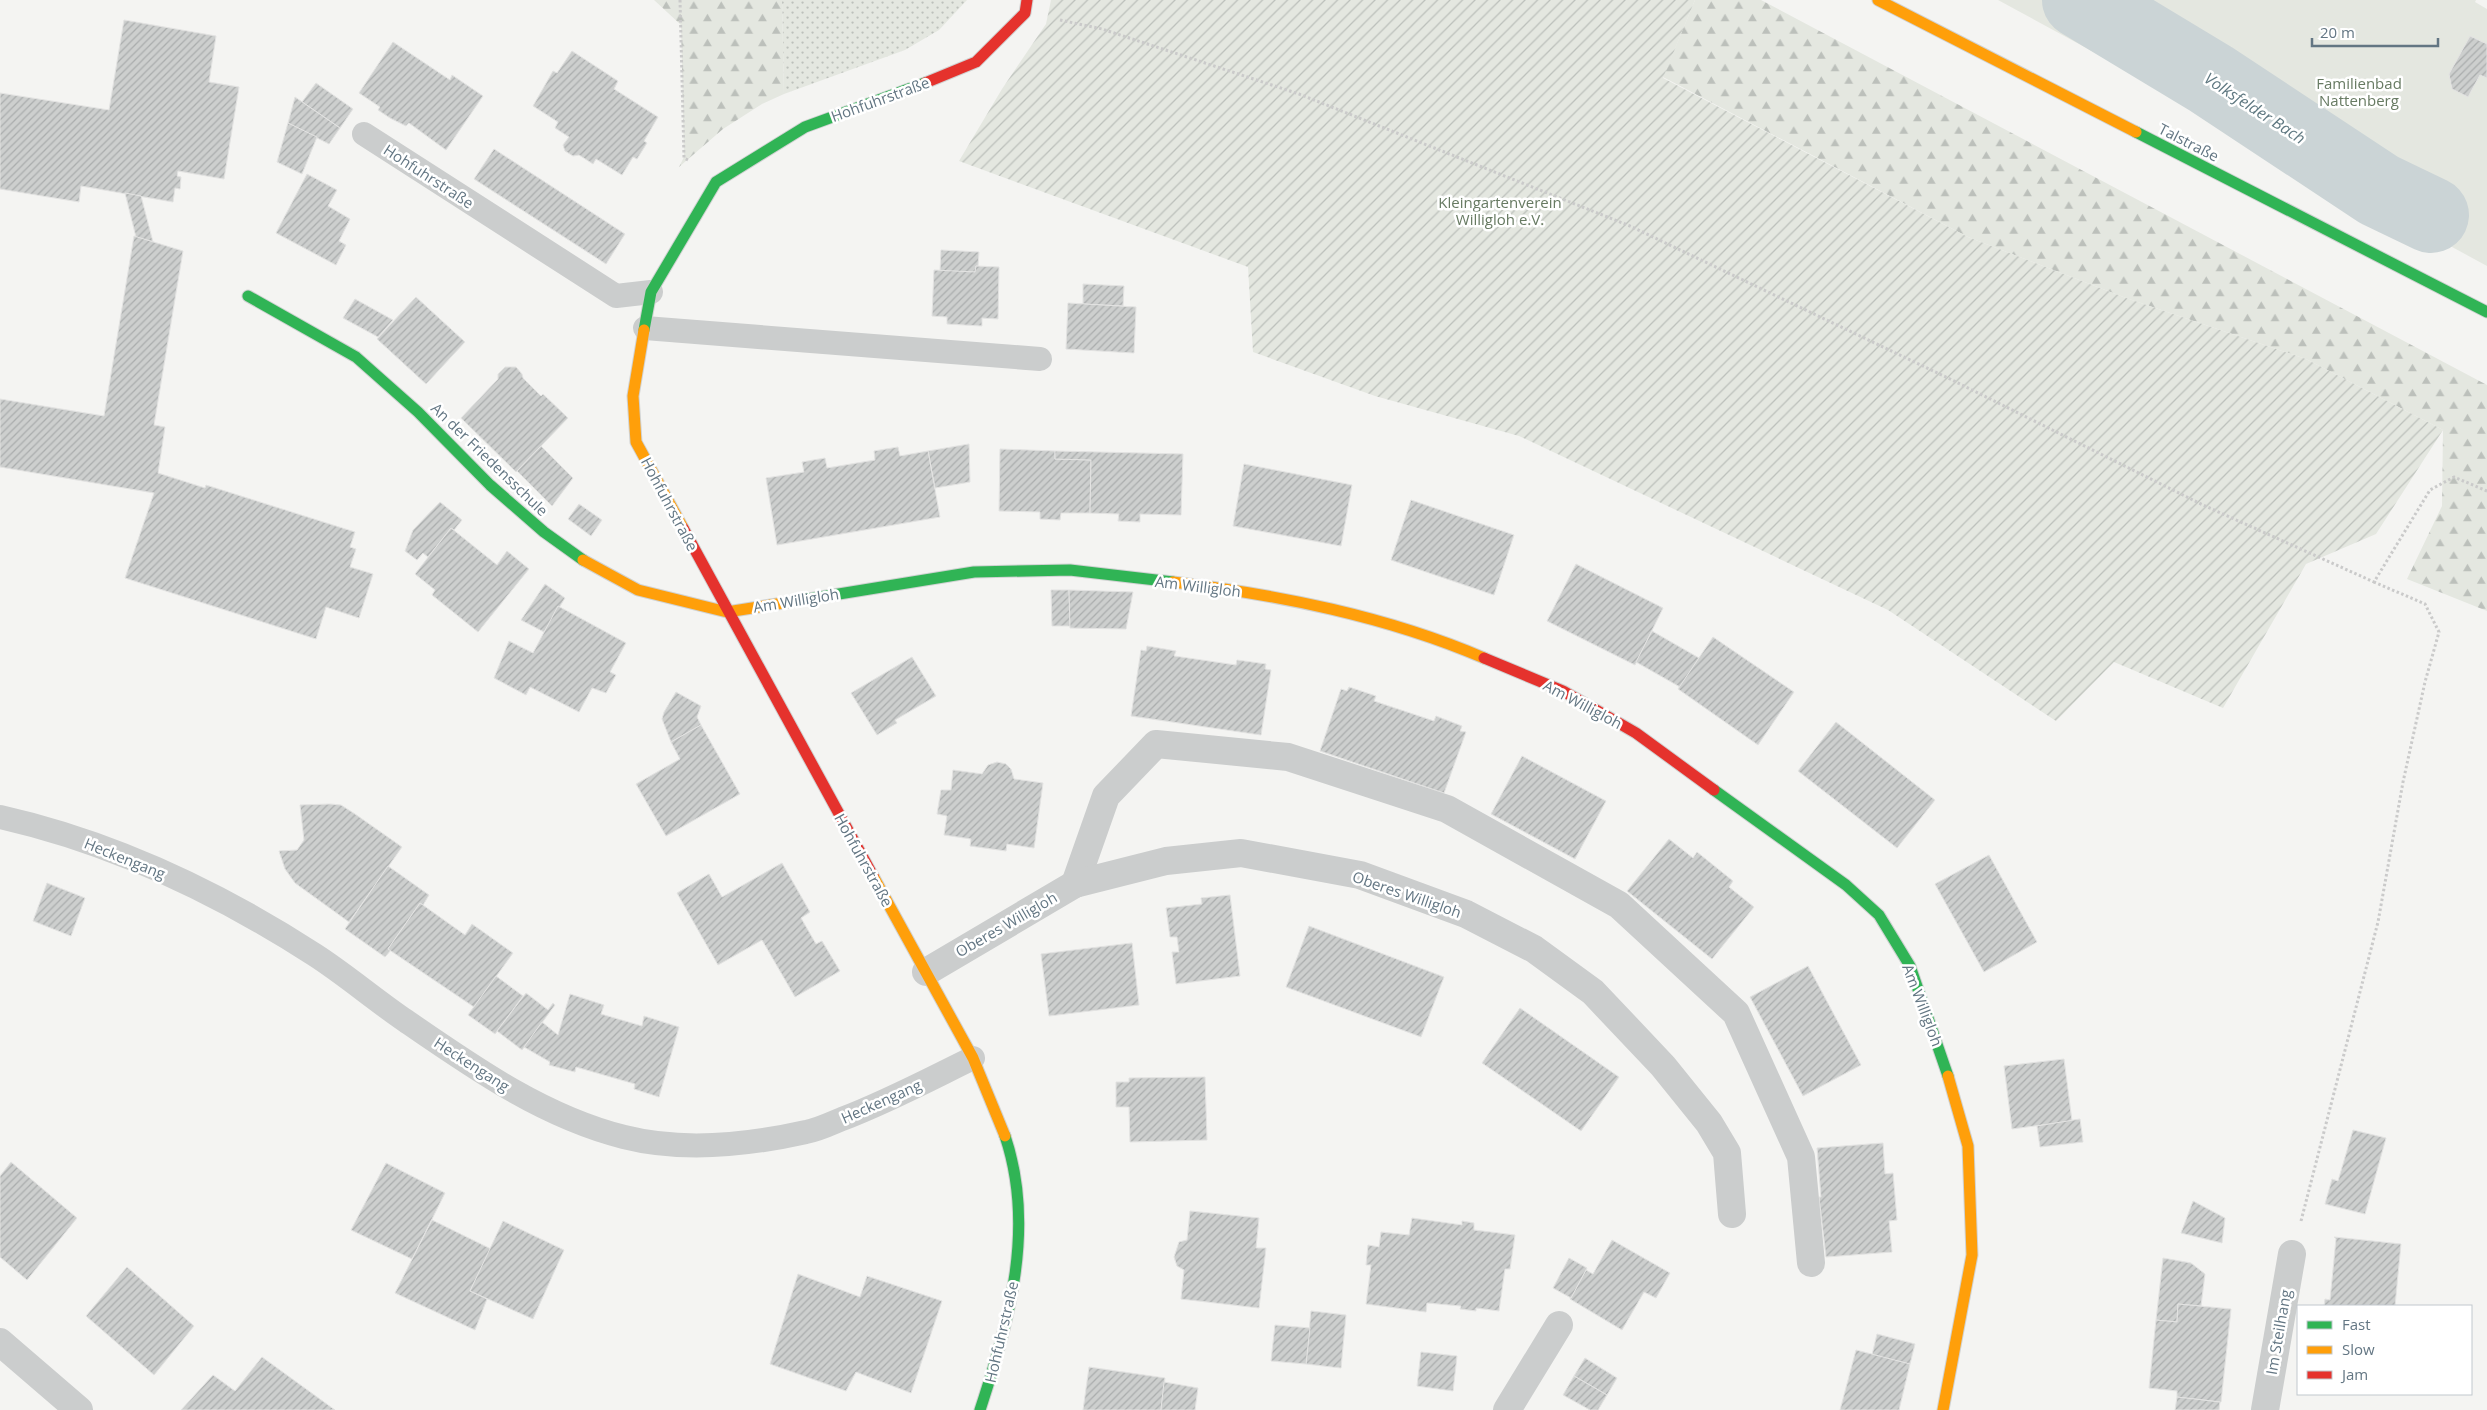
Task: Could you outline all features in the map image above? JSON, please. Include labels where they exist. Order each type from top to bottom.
[{"type":"street","points":[[1025,13],[1027,0]]},
{"type":"street","name":"Talstraße","points":[[1878,0],[2487,312]]},
{"type":"street","name":"Hohfuhrstraße","points":[[980,1410],[1013,1293],[1019,1224],[1016,1173],[1002,1122],[973,1058],[727,612],[636,442],[633,396],[651,292],[716,182],[805,127],[897,94],[976,62],[1025,13]]},
{"type":"street","name":"An der Friedensschule","points":[[248,296],[356,357],[418,412],[510,502],[544,532],[589,564],[638,590],[727,612]]},
{"type":"street","name":"Am Willigloh","points":[[727,612],[974,572],[1070,570],[1222,588],[1297,601],[1393,626],[1466,650],[1563,691],[1636,733],[1846,885],[1879,915],[1910,966],[1943,1057],[1968,1146],[1972,1255],[1943,1410]]},
{"type":"street","points":[[1075,884],[1106,796],[1156,744],[1288,757],[1447,809],[1619,905],[1736,1013],[1801,1157],[1811,1264]]},
{"type":"street","name":"Oberes Willigloh","points":[[926,972],[1075,884],[1166,861],[1241,852],[1360,875],[1466,914],[1534,949],[1593,992],[1663,1066],[1709,1123],[1726,1153],[1732,1214]]},
{"type":"street","name":"Im Steilhang","points":[[2265,1410],[2292,1254]]},
{"type":"street","points":[[1507,1410],[1559,1325]]},
{"type":"street","points":[[0,1342],[79,1410]]},
{"type":"lane","name":"Hohfuhrstraße","points":[[364,134],[616,296],[651,292]]},
{"type":"lane","points":[[646,328],[1040,359]]},
{"type":"lane","name":"Heckengang","points":[[0,817],[36,826],[122,855],[201,891],[315,955],[406,1021],[507,1087],[561,1115],[625,1137],[679,1145],[738,1144],[809,1132],[860,1112],[973,1058]]},
{"type":"path","points":[[680,0],[684,158],[716,182]]},
{"type":"path","points":[[1025,13],[1102,29],[1299,94],[1630,226],[1950,379],[2203,505],[2425,604],[2439,632],[2425,682],[2403,782],[2378,922],[2292,1254]]},
{"type":"path","points":[[2374,582],[2430,490],[2454,477],[2487,491]]},
{"type":"green space","points":[[654,0],[782,0],[784,94],[762,104],[723,129],[679,167],[684,157],[681,25]]},
{"type":"green space","points":[[782,0],[967,0],[939,30],[905,50],[784,94]]},
{"type":"green space","name":"Kleingartenverein Willigloh e.V.","points":[[1051,0],[1695,0],[1663,78],[1968,237],[2126,298],[2306,359],[2443,430],[2376,534],[2306,564],[2223,708],[2114,662],[2056,721],[1888,610],[1519,436],[1375,396],[1253,352],[1248,267],[959,161],[1002,89],[1046,24]]},
{"type":"green space","points":[[1695,0],[1761,0],[2487,385],[2487,611],[2407,579],[2442,506],[2443,430],[2306,359],[2126,298],[1968,237],[1663,77]]},
{"type":"green space","name":"Familienbad Nattenberg","points":[[1998,0],[2476,0],[2475,2],[2487,9],[2487,44],[2470,36],[2449,74],[2452,89],[2468,97],[2480,75],[2487,78],[2487,266]]},
{"type":"building","points":[[124,20],[216,36],[209,82],[239,87],[224,179],[178,171],[177,176],[181,177],[180,189],[175,188],[173,202],[81,186],[79,202],[0,189],[0,93],[109,110]]},
{"type":"building","points":[[2470,36],[2487,44],[2487,78],[2480,75],[2468,97],[2452,89],[2449,74]]},
{"type":"building","points":[[393,42],[450,80],[452,75],[483,96],[446,150],[409,123],[406,126],[390,118],[378,110],[380,107],[359,93]]},
{"type":"building","points":[[572,51],[618,81],[614,89],[658,117],[644,141],[647,143],[637,159],[633,157],[622,175],[596,159],[593,164],[579,155],[573,156],[565,151],[563,145],[569,137],[555,128],[558,122],[533,106],[553,71],[557,73]]},
{"type":"building","points":[[316,83],[353,109],[340,128],[302,102]]},
{"type":"building","points":[[295,97],[340,128],[329,144],[288,123]]},
{"type":"building","points":[[288,123],[317,137],[302,174],[277,162]]},
{"type":"building","points":[[494,149],[625,234],[606,264],[474,179]]},
{"type":"building","points":[[307,174],[337,190],[328,206],[350,219],[339,241],[346,245],[336,265],[276,233]]},
{"type":"building","points":[[125,193],[141,196],[153,242],[136,237]]},
{"type":"building","points":[[134,236],[183,251],[154,425],[165,427],[158,473],[205,488],[206,485],[355,532],[350,547],[356,549],[350,567],[373,574],[359,618],[326,607],[316,639],[125,578],[154,493],[0,467],[0,399],[104,416]]},
{"type":"building","points":[[941,250],[979,252],[978,266],[976,266],[975,272],[940,271]]},
{"type":"building","points":[[976,266],[999,267],[998,319],[982,318],[982,326],[947,324],[947,317],[932,316],[934,270],[975,272]]},
{"type":"building","points":[[1083,284],[1124,286],[1123,306],[1083,304]]},
{"type":"building","points":[[416,297],[465,342],[426,384],[377,339]]},
{"type":"building","points":[[355,299],[393,320],[378,337],[343,318]]},
{"type":"building","points":[[1068,303],[1136,307],[1134,353],[1066,349]]},
{"type":"building","points":[[505,367],[516,367],[523,378],[541,396],[543,394],[568,418],[516,472],[461,418],[498,379],[498,374]]},
{"type":"building","points":[[969,444],[970,482],[935,488],[928,451]]},
{"type":"building","points":[[541,446],[573,478],[552,506],[517,471]]},
{"type":"building","points":[[898,447],[900,456],[928,451],[940,517],[777,545],[766,478],[804,472],[802,462],[825,458],[827,468],[875,460],[874,451]]},
{"type":"building","points":[[1000,449],[1055,451],[1055,459],[1091,460],[1090,513],[1061,513],[1060,520],[1040,519],[1040,512],[999,511]]},
{"type":"building","points":[[1055,451],[1183,454],[1181,515],[1140,514],[1140,522],[1118,521],[1119,514],[1090,513],[1091,460],[1055,459]]},
{"type":"building","points":[[1244,464],[1352,485],[1341,546],[1233,526]]},
{"type":"building","points":[[1411,500],[1514,535],[1494,595],[1391,560]]},
{"type":"building","points":[[440,502],[462,520],[454,530],[451,528],[428,557],[423,553],[417,560],[405,551],[413,530]]},
{"type":"building","points":[[579,504],[602,520],[591,536],[568,519]]},
{"type":"building","points":[[451,528],[497,565],[507,551],[529,569],[478,632],[432,595],[435,590],[415,574]]},
{"type":"building","points":[[1576,564],[1663,608],[1635,665],[1547,621]]},
{"type":"building","points":[[545,584],[565,598],[544,632],[521,620]]},
{"type":"building","points":[[1051,590],[1069,590],[1070,626],[1052,626]]},
{"type":"building","points":[[1069,590],[1133,592],[1126,629],[1070,628]]},
{"type":"building","points":[[558,606],[626,643],[610,672],[616,675],[606,693],[592,688],[579,712],[530,687],[526,695],[494,678],[509,641],[533,653]]},
{"type":"building","points":[[1652,631],[1699,658],[1680,687],[1636,662]]},
{"type":"building","points":[[1713,637],[1794,692],[1758,745],[1678,689]]},
{"type":"building","points":[[1147,646],[1176,651],[1174,656],[1236,665],[1237,660],[1266,664],[1265,669],[1271,670],[1261,735],[1131,716],[1141,650],[1146,651]]},
{"type":"building","points":[[912,657],[936,696],[895,720],[897,723],[877,735],[851,693]]},
{"type":"building","points":[[1349,687],[1376,696],[1374,701],[1434,721],[1436,716],[1462,726],[1460,731],[1466,732],[1444,793],[1320,751],[1341,689],[1347,691]]},
{"type":"building","points":[[676,692],[701,706],[697,717],[701,725],[671,742],[662,719]]},
{"type":"building","points":[[1836,722],[1935,800],[1897,848],[1798,771]]},
{"type":"building","points":[[701,725],[740,794],[666,836],[636,784],[680,759],[671,742]]},
{"type":"building","points":[[1522,756],[1606,801],[1575,859],[1491,814]]},
{"type":"building","points":[[997,762],[1006,764],[1011,769],[1014,779],[1043,783],[1034,848],[1007,844],[1006,851],[970,846],[971,839],[944,835],[947,816],[937,814],[941,790],[951,790],[953,770],[982,774],[988,765]]},
{"type":"building","points":[[300,805],[341,805],[402,847],[349,922],[295,883],[285,869],[279,851],[297,850],[304,840]]},
{"type":"building","points":[[1669,839],[1693,858],[1697,852],[1733,881],[1729,887],[1754,907],[1712,959],[1627,891]]},
{"type":"building","points":[[1989,855],[2037,942],[1984,972],[1935,884]]},
{"type":"building","points":[[782,863],[810,912],[801,918],[816,944],[822,941],[840,971],[795,997],[762,940],[718,965],[677,893],[709,874],[722,897]]},
{"type":"building","points":[[388,866],[429,895],[423,905],[420,903],[388,949],[391,950],[385,957],[345,929]]},
{"type":"building","points":[[47,883],[85,898],[71,936],[33,921]]},
{"type":"building","points":[[1230,895],[1240,976],[1176,984],[1172,952],[1179,952],[1177,937],[1170,937],[1166,908],[1202,904],[1201,898]]},
{"type":"building","points":[[420,903],[465,935],[472,924],[513,953],[474,1007],[388,949]]},
{"type":"building","points":[[1309,926],[1444,977],[1421,1037],[1286,987]]},
{"type":"building","points":[[1132,943],[1139,1005],[1049,1016],[1041,954]]},
{"type":"building","points":[[1808,966],[1861,1065],[1803,1096],[1750,997]]},
{"type":"building","points":[[496,976],[523,996],[495,1034],[468,1015]]},
{"type":"building","points":[[526,993],[548,1010],[553,1003],[555,1005],[522,1050],[497,1031]]},
{"type":"building","points":[[570,994],[604,1005],[601,1014],[642,1026],[644,1016],[679,1027],[659,1097],[634,1089],[635,1084],[576,1067],[575,1072],[549,1065],[550,1062],[524,1047],[542,1022],[558,1035]]},
{"type":"building","points":[[1520,1008],[1619,1077],[1581,1131],[1482,1063]]},
{"type":"building","points":[[2064,1059],[2072,1121],[2012,1129],[2004,1066]]},
{"type":"building","points":[[1205,1077],[1207,1140],[1130,1142],[1129,1107],[1116,1107],[1116,1082],[1129,1082],[1129,1078]]},
{"type":"building","points":[[2080,1119],[2083,1142],[2040,1147],[2037,1126]]},
{"type":"building","points":[[2353,1130],[2386,1138],[2365,1214],[2325,1204],[2332,1179],[2338,1181]]},
{"type":"building","points":[[1883,1143],[1885,1174],[1893,1173],[1897,1220],[1889,1221],[1892,1252],[1826,1257],[1819,1197],[1821,1197],[1817,1148]]},
{"type":"building","points":[[11,1162],[77,1218],[27,1280],[0,1257],[0,1176]]},
{"type":"building","points":[[386,1163],[445,1193],[412,1259],[351,1230]]},
{"type":"building","points":[[2193,1201],[2225,1218],[2222,1243],[2181,1233]]},
{"type":"building","points":[[1190,1211],[1259,1218],[1256,1248],[1266,1248],[1259,1308],[1181,1299],[1184,1270],[1177,1266],[1174,1257],[1179,1242],[1187,1240]]},
{"type":"building","points":[[1412,1218],[1462,1225],[1462,1221],[1474,1223],[1474,1230],[1515,1235],[1510,1269],[1505,1269],[1499,1311],[1476,1308],[1476,1311],[1460,1309],[1461,1306],[1427,1303],[1426,1312],[1366,1304],[1371,1265],[1366,1265],[1368,1245],[1379,1247],[1381,1232],[1409,1235]]},
{"type":"building","points":[[432,1220],[491,1249],[470,1291],[487,1299],[475,1330],[395,1293]]},
{"type":"building","points":[[503,1221],[564,1250],[533,1319],[470,1291]]},
{"type":"building","points":[[2334,1237],[2401,1244],[2395,1305],[2324,1305],[2325,1299],[2330,1300],[2336,1239]]},
{"type":"building","points":[[1612,1240],[1670,1273],[1656,1298],[1644,1292],[1622,1330],[1570,1299],[1586,1270],[1593,1274]]},
{"type":"building","points":[[1569,1258],[1587,1268],[1571,1298],[1553,1288]]},
{"type":"building","points":[[2163,1258],[2191,1263],[2205,1274],[2201,1306],[2178,1304],[2177,1322],[2156,1320]]},
{"type":"building","points":[[127,1267],[194,1326],[154,1375],[86,1316]]},
{"type":"building","points":[[798,1274],[860,1297],[867,1276],[942,1301],[911,1393],[856,1372],[846,1391],[770,1364]]},
{"type":"building","points":[[2178,1304],[2231,1309],[2221,1402],[2177,1397],[2177,1391],[2149,1388],[2156,1320],[2177,1322]]},
{"type":"building","points":[[1311,1311],[1346,1315],[1341,1368],[1306,1364]]},
{"type":"building","points":[[1275,1325],[1310,1328],[1306,1364],[1271,1361]]},
{"type":"building","points":[[1877,1334],[1915,1344],[1910,1364],[1872,1355]]},
{"type":"building","points":[[1856,1350],[1910,1364],[1899,1410],[1840,1410]]},
{"type":"building","points":[[1421,1352],[1457,1356],[1453,1391],[1417,1386]]},
{"type":"building","points":[[262,1357],[335,1410],[181,1410],[213,1375],[235,1391]]},
{"type":"building","points":[[1585,1358],[1617,1378],[1607,1395],[1574,1376]]},
{"type":"building","points":[[1089,1367],[1165,1378],[1161,1410],[1083,1410]]},
{"type":"building","points":[[1574,1376],[1607,1395],[1598,1410],[1590,1410],[1563,1395]]},
{"type":"building","points":[[1164,1382],[1198,1388],[1195,1410],[1161,1410]]},
{"type":"building","points":[[2177,1397],[2220,1402],[2219,1410],[2175,1410]]},
{"type":"waterway","name":"Volksfelder Bach","points":[[2080,0],[2211,79],[2379,190],[2431,215]]},
{"type":"traffic: fast","points":[[644,330],[651,292],[716,182],[805,127],[925,83]]},
{"type":"traffic: fast","points":[[2136,132],[2487,312]]},
{"type":"traffic: fast","points":[[248,296],[356,357],[418,412],[490,485],[544,532],[583,560]]},
{"type":"traffic: fast","points":[[802,600],[974,572],[1070,570],[1173,582]]},
{"type":"traffic: fast","points":[[1714,790],[1846,885],[1879,915],[1910,966],[1948,1076]]},
{"type":"traffic: fast","points":[[980,1410],[1000,1343],[1015,1274],[1018,1240],[1018,1205],[1014,1171],[1005,1136]]},
{"type":"traffic: slow","points":[[1878,0],[2136,132]]},
{"type":"traffic: slow","points":[[644,330],[633,396],[636,442],[683,528]]},
{"type":"traffic: slow","points":[[583,560],[638,590],[727,612],[802,600]]},
{"type":"traffic: slow","points":[[1173,582],[1253,593],[1332,609],[1409,630],[1484,658]]},
{"type":"traffic: slow","points":[[873,876],[973,1058],[1005,1136]]},
{"type":"traffic: slow","points":[[1943,1410],[1972,1255],[1968,1146],[1948,1076]]},
{"type":"traffic: jam","points":[[925,83],[976,62],[1025,13],[1027,0]]},
{"type":"traffic: jam","points":[[683,528],[873,876]]},
{"type":"traffic: jam","points":[[1484,658],[1563,691],[1636,733],[1714,790]]}]
